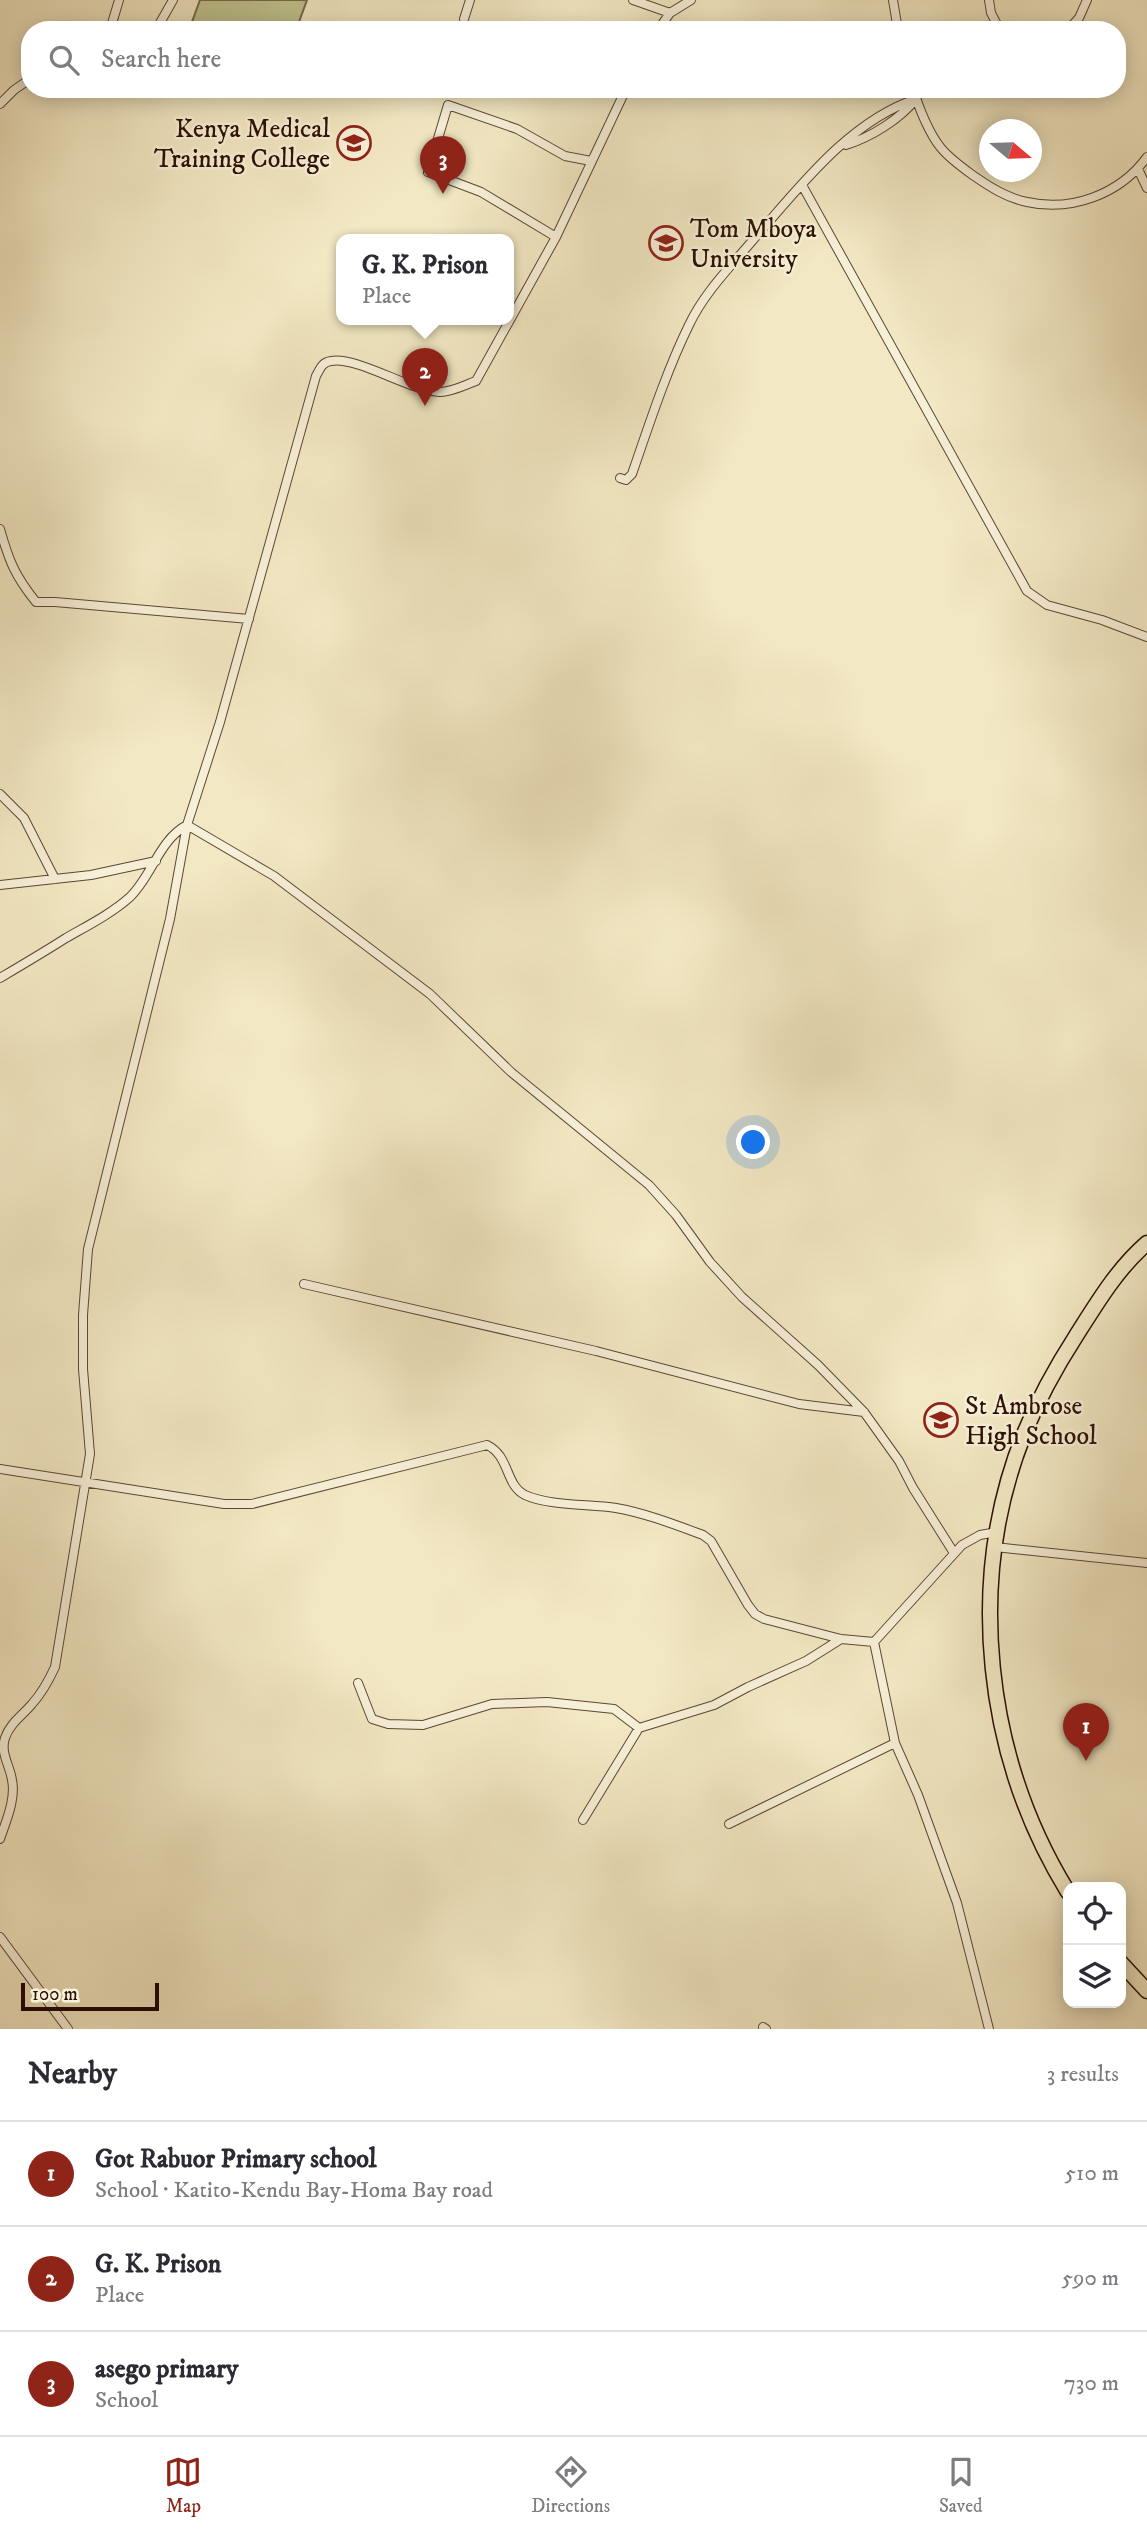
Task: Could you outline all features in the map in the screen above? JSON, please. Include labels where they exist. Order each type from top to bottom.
[{"type":"highway","points":[[1063,1884],[1033,1823],[1018,1786],[1005,1741],[992,1651],[991,1583],[995,1547],[1014,1464],[1035,1407],[1107,1287],[1147,1244]]},
{"type":"highway","points":[[1126,1968],[1147,1991]]},
{"type":"street","points":[[113,21],[119,0]]},
{"type":"street","points":[[161,21],[173,0]]},
{"type":"street","points":[[464,19],[470,0]]},
{"type":"street","points":[[633,0],[670,13]]},
{"type":"street","points":[[664,21],[670,13],[691,0]]},
{"type":"street","points":[[892,0],[896,21]]},
{"type":"street","points":[[989,0],[995,21]]},
{"type":"street","points":[[1076,21],[1087,0]]},
{"type":"street","points":[[0,104],[21,85]]},
{"type":"street","points":[[514,312],[555,237],[622,98]]},
{"type":"street","points":[[620,478],[626,480],[632,474],[689,323],[716,283],[817,166],[865,126],[916,99],[940,147],[994,190],[1027,202],[1062,205],[1087,200],[1119,185],[1147,158]]},
{"type":"street","points":[[555,237],[481,192],[428,172],[449,105],[517,129],[565,156],[591,161]]},
{"type":"street","points":[[1138,169],[1147,187]]},
{"type":"street","points":[[802,185],[1027,591],[1047,605],[1102,620],[1147,637]]},
{"type":"street","points":[[0,1839],[13,1791],[4,1753],[4,1740],[13,1723],[33,1703],[49,1681],[55,1667],[90,1454],[83,1369],[83,1315],[88,1249],[170,919],[187,825],[220,722],[316,376],[322,365],[331,360],[354,364],[440,392],[457,388],[476,381],[507,325]]},
{"type":"street","points":[[0,529],[18,580],[36,602],[249,619]]},
{"type":"street","points":[[0,794],[24,818],[55,879]]},
{"type":"street","points":[[0,978],[130,897],[177,831],[187,825]]},
{"type":"street","points":[[187,825],[274,876],[430,994],[511,1072],[649,1185],[676,1215],[710,1262],[742,1297],[818,1364],[864,1412],[899,1461],[954,1553]]},
{"type":"street","points":[[0,885],[91,875],[156,861]]},
{"type":"street","points":[[304,1284],[596,1350],[799,1404],[864,1412]]},
{"type":"street","points":[[0,1469],[224,1504],[253,1504],[488,1445],[502,1456],[514,1483],[522,1493],[535,1499],[619,1508],[703,1535],[711,1541],[755,1614],[764,1619],[841,1639],[874,1642]]},
{"type":"street","points":[[874,1642],[954,1553],[970,1539],[998,1532]]},
{"type":"street","points":[[995,1547],[1147,1563]]},
{"type":"street","points":[[583,1820],[639,1728],[714,1705],[806,1661],[841,1639]]},
{"type":"street","points":[[874,1642],[895,1743],[918,1795],[957,1903],[989,2029]]},
{"type":"street","points":[[358,1683],[372,1719],[388,1724],[423,1725],[492,1704],[547,1702],[614,1709],[639,1728]]},
{"type":"street","points":[[729,1824],[895,1743]]},
{"type":"street","points":[[0,1937],[68,2029]]},
{"type":"green space","points":[[200,0],[307,0],[299,21],[192,21]]},
{"type":"place","name":"Kenya Medical Training College","points":[[354,143]]},
{"type":"place","name":"asego primary","points":[[443,194]]},
{"type":"place","name":"Tom Mboya University","points":[[666,243]]},
{"type":"place","name":"G. K. Prison","points":[[425,406]]},
{"type":"place","name":"St Ambrose High School","points":[[941,1420]]},
{"type":"place","name":"Got Rabuor Primary school","points":[[1086,1761]]}]
